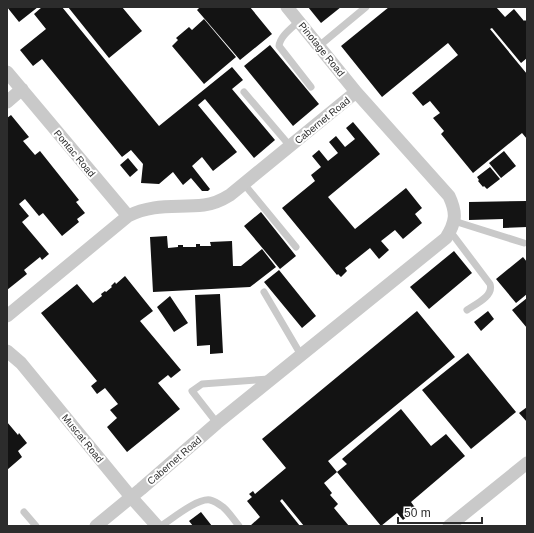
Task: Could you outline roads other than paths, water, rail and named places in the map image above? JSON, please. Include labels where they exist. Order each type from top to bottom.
[{"type":"street","name":"Pinotage Road","points":[[288,7],[356,92]]},
{"type":"street","name":"Pontac Road","points":[[7,72],[128,216]]},
{"type":"street","points":[[7,102],[22,90]]},
{"type":"street","name":"Cabernet Road","points":[[7,316],[128,216],[138,211],[153,208],[204,205],[230,195],[356,92],[449,196],[453,205],[454,213],[452,226],[446,238],[217,423],[96,526]]},
{"type":"street","name":"Muscat Road","points":[[7,351],[21,363],[131,497],[157,526]]},
{"type":"street","points":[[449,526],[527,463]]},
{"type":"lane","points":[[319,46],[366,7]]},
{"type":"lane","points":[[299,21],[281,39],[279,46],[311,87]]},
{"type":"lane","points":[[244,92],[290,146]]},
{"type":"lane","points":[[244,184],[296,248]]},
{"type":"lane","points":[[452,226],[524,243]]},
{"type":"lane","points":[[452,226],[491,287],[487,296],[467,310]]},
{"type":"lane","points":[[264,292],[302,355]]},
{"type":"lane","points":[[217,423],[192,391],[202,384],[271,379]]},
{"type":"lane","points":[[161,526],[194,504],[208,500],[214,501],[224,508],[239,526]]},
{"type":"lane","points":[[24,512],[36,526]]}]
